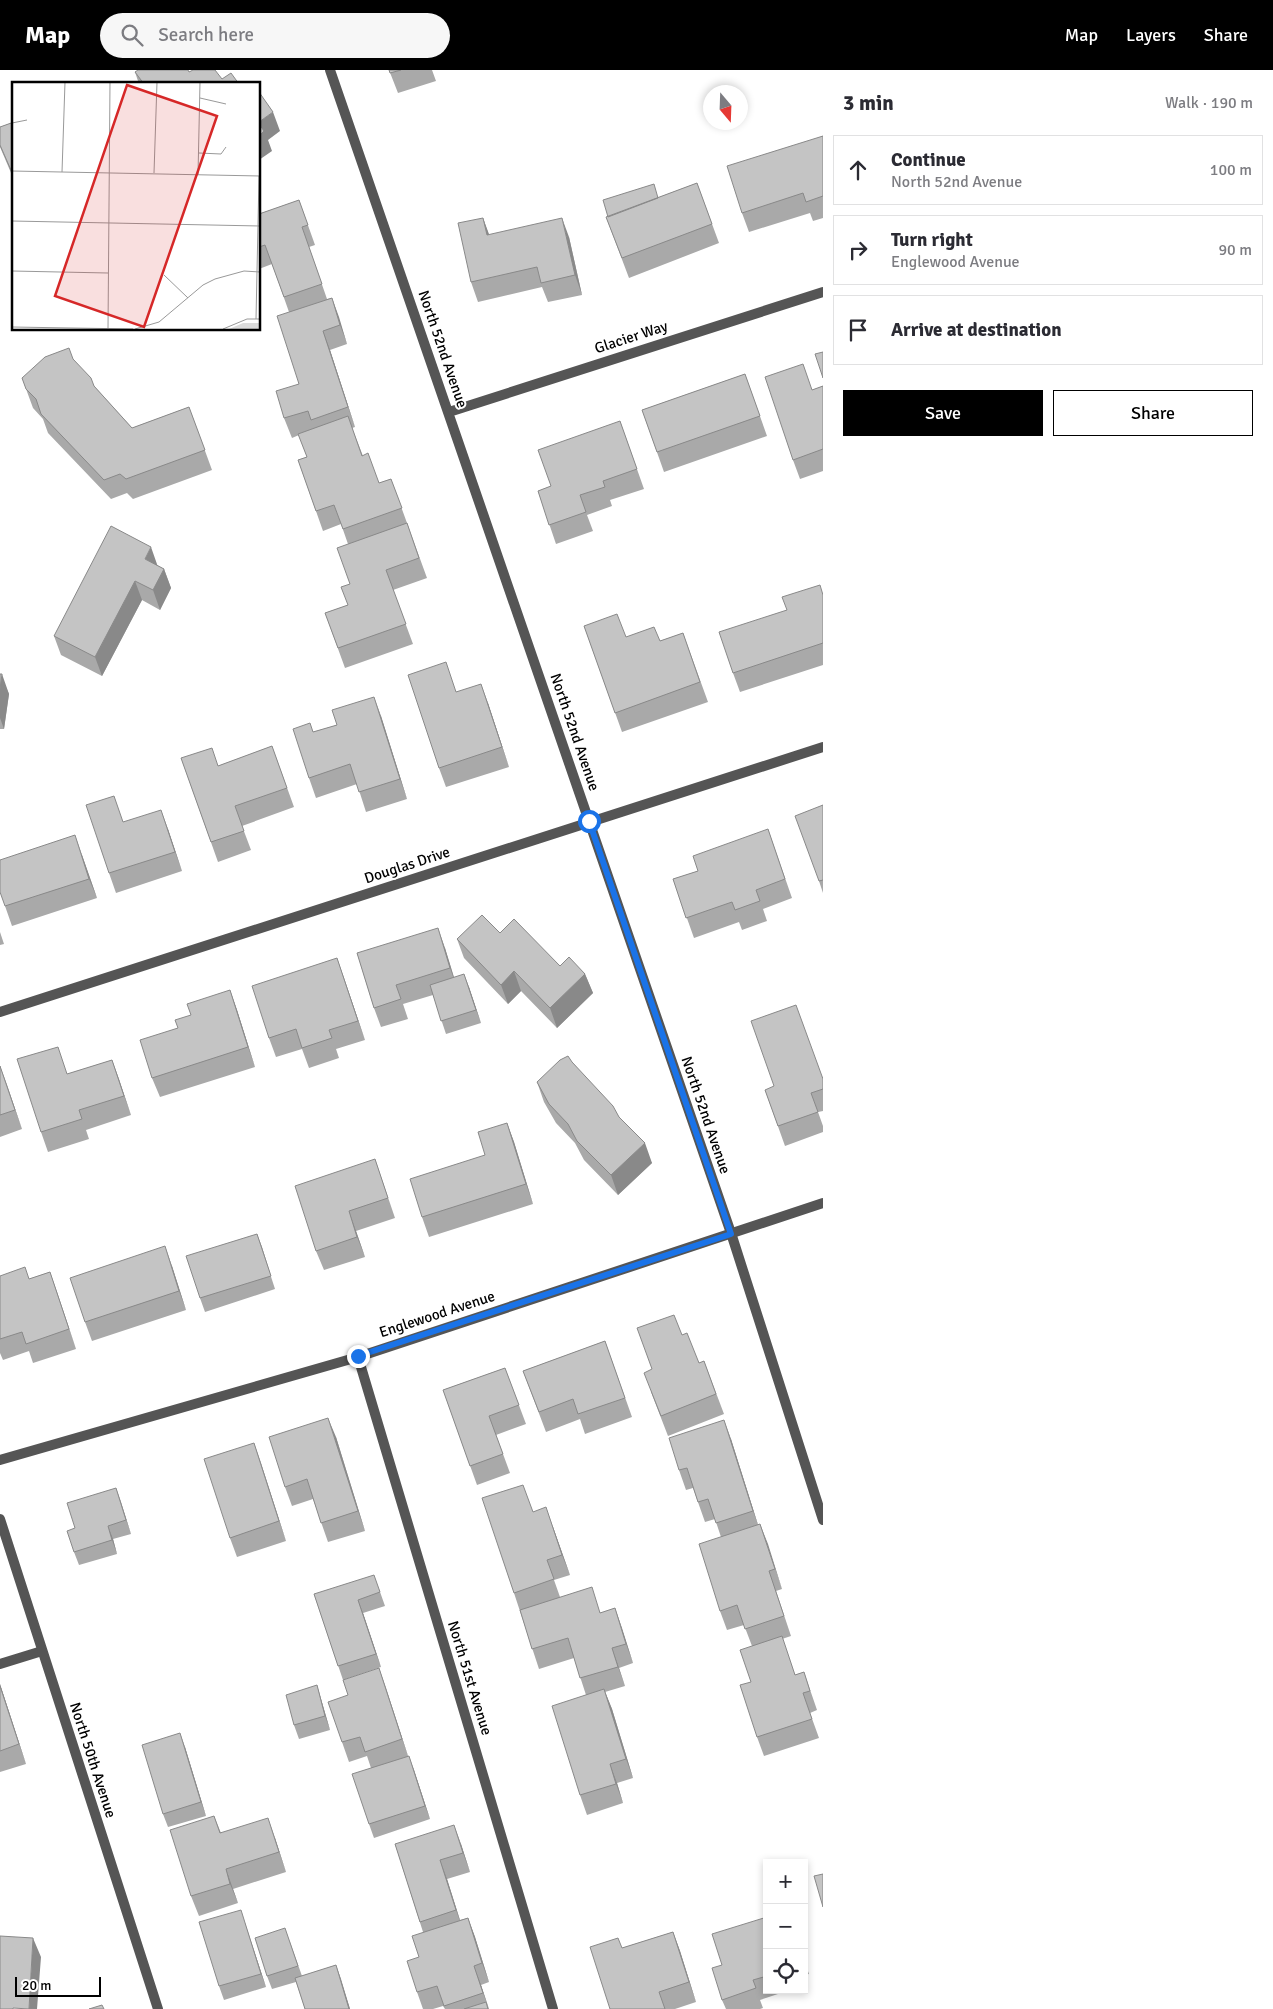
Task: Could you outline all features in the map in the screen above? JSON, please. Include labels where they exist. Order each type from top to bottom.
[{"type":"street","name":"North 52nd Avenue","points":[[330,70],[731,1234],[823,1520]]},
{"type":"street","name":"Glacier Way","points":[[449,412],[823,292]]},
{"type":"street","name":"Douglas Drive","points":[[0,1012],[823,747]]},
{"type":"street","name":"Englewood Avenue","points":[[0,1460],[358,1356],[823,1203]]},
{"type":"street","name":"North 51st Avenue","points":[[358,1356],[553,2009]]},
{"type":"street","name":"North 50th Avenue","points":[[0,1520],[158,2009]]},
{"type":"street","points":[[0,1664],[42,1652]]},
{"type":"building","points":[[138,70],[188,70],[189,72],[193,70],[215,70],[222,79],[231,73],[238,82],[142,82],[135,72]]},
{"type":"building","points":[[389,70],[401,70],[390,73]]},
{"type":"building","points":[[260,93],[273,112],[260,121]]},
{"type":"building","points":[[12,123],[12,172],[0,145],[0,127]]},
{"type":"building","points":[[260,125],[264,131],[260,135]]},
{"type":"building","points":[[823,136],[823,196],[806,202],[803,193],[742,213],[727,166]]},
{"type":"building","points":[[697,183],[712,224],[622,258],[606,217]]},
{"type":"building","points":[[654,184],[658,198],[608,217],[603,200]]},
{"type":"building","points":[[299,200],[308,225],[302,227],[322,284],[284,297],[265,245],[260,247],[260,214]]},
{"type":"building","points":[[483,218],[487,235],[562,218],[575,275],[541,283],[537,267],[471,282],[458,223]]},
{"type":"building","points":[[332,298],[340,325],[323,331],[348,407],[311,420],[308,411],[284,418],[276,391],[299,384],[277,316]]},
{"type":"building","points":[[69,348],[73,359],[91,378],[94,386],[132,428],[189,407],[205,450],[126,479],[120,474],[104,480],[41,414],[36,399],[26,389],[22,378],[45,357]]},
{"type":"building","points":[[823,352],[823,378],[815,354]]},
{"type":"building","points":[[803,364],[812,390],[823,386],[823,449],[793,460],[765,377]]},
{"type":"building","points":[[745,374],[760,416],[657,452],[642,410]]},
{"type":"building","points":[[348,416],[362,456],[368,453],[379,483],[391,479],[402,508],[343,529],[334,505],[316,511],[298,460],[307,457],[298,434]]},
{"type":"building","points":[[620,421],[637,469],[603,481],[605,487],[580,495],[586,512],[549,525],[538,491],[551,486],[538,450]]},
{"type":"building","points":[[407,523],[419,558],[386,570],[406,624],[338,648],[325,613],[348,605],[341,587],[350,584],[337,548]]},
{"type":"building","points":[[111,526],[151,547],[145,559],[164,569],[153,590],[135,581],[95,657],[54,636]]},
{"type":"building","points":[[820,585],[823,595],[823,643],[733,673],[719,632],[787,610],[782,597]]},
{"type":"building","points":[[617,614],[626,637],[654,627],[660,641],[683,633],[700,682],[615,713],[584,626]]},
{"type":"building","points":[[446,662],[456,692],[481,684],[502,747],[439,768],[408,675]]},
{"type":"building","points":[[374,697],[400,779],[359,792],[350,764],[309,778],[293,729],[310,723],[313,732],[337,725],[332,710]]},
{"type":"building","points":[[272,746],[287,788],[235,806],[244,831],[211,842],[181,758],[212,748],[218,766]]},
{"type":"building","points":[[114,796],[123,822],[161,810],[175,852],[109,873],[86,805]]},
{"type":"building","points":[[823,805],[823,880],[819,881],[795,816]]},
{"type":"building","points":[[768,829],[785,879],[756,890],[760,901],[735,910],[732,902],[686,918],[673,879],[698,871],[693,856]]},
{"type":"building","points":[[75,835],[89,879],[5,906],[0,892],[0,860]]},
{"type":"building","points":[[482,915],[500,933],[514,919],[560,966],[569,957],[585,974],[550,1008],[514,971],[501,985],[457,939]]},
{"type":"building","points":[[438,928],[450,968],[396,985],[401,999],[374,1008],[357,953]]},
{"type":"building","points":[[337,958],[358,1021],[329,1030],[332,1038],[302,1048],[296,1029],[269,1038],[252,986]]},
{"type":"building","points":[[464,974],[476,1010],[441,1021],[430,985]]},
{"type":"building","points":[[230,990],[248,1047],[152,1078],[140,1040],[178,1028],[175,1020],[191,1015],[187,1004]]},
{"type":"building","points":[[796,1005],[823,1079],[823,1089],[811,1093],[818,1112],[778,1126],[765,1090],[774,1086],[751,1021]]},
{"type":"building","points":[[58,1047],[67,1074],[112,1060],[124,1096],[79,1110],[82,1119],[41,1132],[17,1059]]},
{"type":"building","points":[[568,1056],[613,1106],[619,1117],[645,1143],[611,1175],[577,1141],[568,1124],[549,1104],[537,1082],[560,1060]]},
{"type":"building","points":[[0,1066],[15,1110],[0,1115]]},
{"type":"building","points":[[507,1123],[526,1184],[422,1217],[410,1179],[485,1155],[478,1132]]},
{"type":"building","points":[[375,1159],[388,1198],[349,1211],[357,1237],[316,1251],[295,1186]]},
{"type":"building","points":[[257,1234],[271,1276],[200,1298],[186,1256]]},
{"type":"building","points":[[165,1246],[179,1291],[85,1322],[70,1278]]},
{"type":"building","points":[[25,1267],[29,1279],[50,1272],[69,1329],[26,1344],[22,1332],[0,1339],[0,1276]]},
{"type":"building","points":[[674,1315],[682,1335],[687,1333],[699,1363],[704,1361],[716,1394],[661,1416],[644,1373],[652,1369],[637,1328]]},
{"type":"building","points":[[605,1341],[625,1398],[578,1414],[573,1399],[539,1412],[523,1371]]},
{"type":"building","points":[[505,1368],[519,1405],[489,1416],[503,1454],[470,1466],[443,1390]]},
{"type":"building","points":[[328,1418],[358,1511],[321,1523],[307,1479],[285,1487],[269,1437]]},
{"type":"building","points":[[724,1420],[753,1511],[716,1523],[708,1499],[698,1502],[687,1468],[679,1470],[669,1438]]},
{"type":"building","points":[[254,1443],[279,1521],[230,1538],[204,1459]]},
{"type":"building","points":[[523,1485],[533,1512],[546,1507],[562,1555],[547,1560],[554,1579],[514,1593],[482,1498]]},
{"type":"building","points":[[116,1488],[126,1520],[108,1526],[112,1540],[74,1552],[67,1531],[75,1528],[67,1503]]},
{"type":"building","points":[[760,1524],[775,1569],[769,1571],[784,1616],[745,1629],[737,1605],[720,1611],[699,1544]]},
{"type":"building","points":[[374,1575],[380,1592],[358,1600],[376,1654],[338,1666],[314,1594]]},
{"type":"building","points":[[592,1587],[600,1613],[615,1608],[626,1644],[612,1648],[618,1667],[580,1678],[568,1638],[532,1649],[520,1610]]},
{"type":"building","points":[[782,1636],[795,1675],[804,1672],[810,1691],[803,1693],[812,1719],[757,1737],[740,1685],[751,1682],[740,1650]]},
{"type":"building","points":[[379,1668],[402,1739],[365,1752],[360,1737],[342,1742],[328,1702],[348,1695],[343,1680]]},
{"type":"building","points":[[317,1685],[325,1716],[294,1725],[286,1695]]},
{"type":"building","points":[[0,1686],[19,1744],[0,1751]]},
{"type":"building","points":[[604,1689],[626,1759],[610,1764],[616,1784],[580,1795],[552,1706]]},
{"type":"building","points":[[180,1733],[201,1802],[163,1814],[142,1745]]},
{"type":"building","points":[[409,1756],[425,1806],[369,1824],[352,1774]]},
{"type":"building","points":[[214,1816],[220,1833],[268,1818],[279,1852],[226,1869],[230,1884],[191,1896],[170,1830]]},
{"type":"building","points":[[454,1825],[463,1853],[440,1860],[456,1910],[420,1922],[395,1844]]},
{"type":"building","points":[[823,1874],[823,1907],[814,1876]]},
{"type":"building","points":[[241,1910],[261,1974],[219,1986],[199,1922]]},
{"type":"building","points":[[468,1918],[482,1963],[474,1966],[483,1993],[444,2006],[437,1986],[417,1992],[407,1961],[419,1957],[412,1936]]},
{"type":"building","points":[[763,1918],[763,1977],[753,1980],[756,1988],[722,2000],[712,1968],[722,1965],[712,1934]]},
{"type":"building","points":[[285,1928],[298,1966],[267,1976],[255,1938]]},
{"type":"building","points":[[673,1932],[689,1982],[659,1992],[665,2009],[610,2009],[590,1947],[618,1938],[622,1948]]},
{"type":"building","points":[[0,1936],[33,1938],[29,2009],[0,2009]]},
{"type":"building","points":[[336,1965],[349,2009],[305,2009],[295,1978]]},
{"type":"building","points":[[486,2002],[488,2009],[464,2009]]},
{"type":"building","points":[[102,2005],[104,2009],[89,2009]]},
{"type":"route","points":[[358,1356],[731,1234],[589,821]]}]
